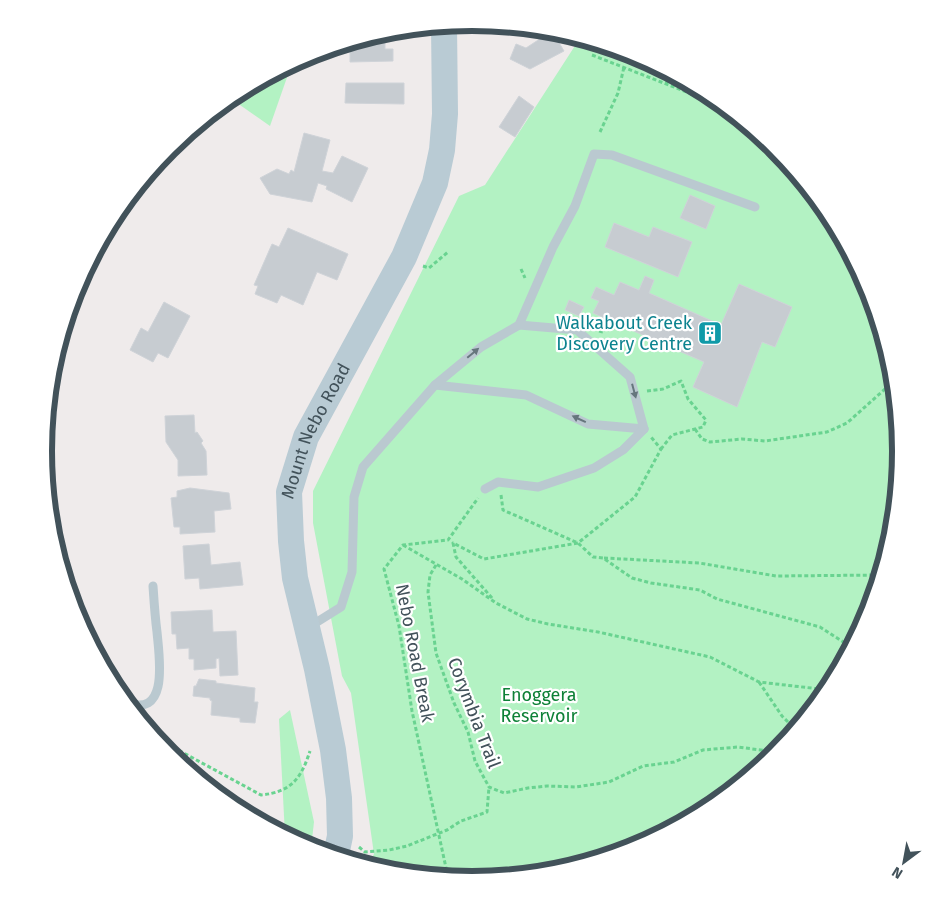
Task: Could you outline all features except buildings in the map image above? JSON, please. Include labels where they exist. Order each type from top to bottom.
[{"type":"main road","name":"Mount Nebo Road","points":[[338,846],[339,798],[333,750],[295,578],[289,492],[306,437],[404,257],[436,183],[442,150],[445,114],[444,32]]},
{"type":"lane","points":[[519,325],[553,247],[575,206],[594,154],[612,155],[755,207]]},
{"type":"lane","points":[[307,629],[341,607],[352,572],[354,497],[363,467],[435,385],[481,347],[519,325],[577,330],[630,377],[644,429]]},
{"type":"lane","points":[[435,385],[526,395],[588,424],[644,429]]},
{"type":"lane","points":[[485,490],[498,482],[538,487],[594,468],[623,450],[644,429]]},
{"type":"lane","points":[[138,705],[152,701],[159,689],[161,671],[153,586]]},
{"type":"path","points":[[592,55],[692,94]]},
{"type":"path","points":[[600,132],[618,93],[624,67]]},
{"type":"path","points":[[521,269],[532,295]]},
{"type":"path","points":[[594,331],[603,332],[609,320]]},
{"type":"path","points":[[403,545],[448,540],[484,559],[578,543],[635,497],[661,449],[672,436],[703,426],[706,420],[688,399],[682,381],[663,389],[633,390]]},
{"type":"path","points":[[695,429],[702,440],[710,442],[742,439],[765,441],[827,432],[848,423],[887,388]]},
{"type":"path","points":[[644,429],[661,449]]},
{"type":"path","points":[[498,482],[503,510],[578,543],[593,557],[699,563],[776,576],[872,575]]},
{"type":"path","points":[[448,540],[485,490]]},
{"type":"path","points":[[453,543],[456,557],[496,603]]},
{"type":"path","points":[[403,545],[462,579],[496,603],[527,619],[598,632],[710,657],[759,682],[818,689]]},
{"type":"path","name":"Nebo Road Break","points":[[403,545],[384,569],[399,626],[412,711],[446,870]]},
{"type":"path","points":[[603,558],[632,578],[651,583],[700,590],[717,599],[820,627],[845,643]]},
{"type":"path","name":"Corymbia Trail","points":[[436,565],[430,575],[428,592],[436,653],[454,703],[468,732],[475,761],[489,787],[504,793],[547,786],[576,787],[610,782],[643,766],[674,762],[703,750],[738,747],[765,752]]},
{"type":"path","points":[[759,682],[782,716],[791,724]]},
{"type":"path","points":[[176,749],[261,795],[274,793],[290,787],[300,774],[310,752],[309,745]]},
{"type":"path","points":[[338,846],[365,852],[407,846],[447,830],[461,821],[487,812],[489,787]]},
{"type":"green space","name":"Enoggera Reservoir","points":[[576,45],[633,63],[658,75],[682,87],[728,118],[769,154],[805,195],[836,241],[860,290],[884,369],[891,424],[891,478],[884,533],[877,560],[860,612],[848,637],[836,661],[805,707],[788,728],[749,767],[728,784],[682,815],[633,839],[607,848],[554,863],[527,867],[472,871],[445,870],[390,863],[372,858],[374,854],[351,693],[342,676],[313,523],[313,491],[459,196],[485,185]]},
{"type":"green space","points":[[288,74],[270,126],[237,103],[262,87]]},
{"type":"green space","points":[[290,710],[314,822],[312,839],[285,826],[279,719]]},
{"type":"place","name":"Walkabout Creek Discovery Centre","points":[[710,333]]}]
